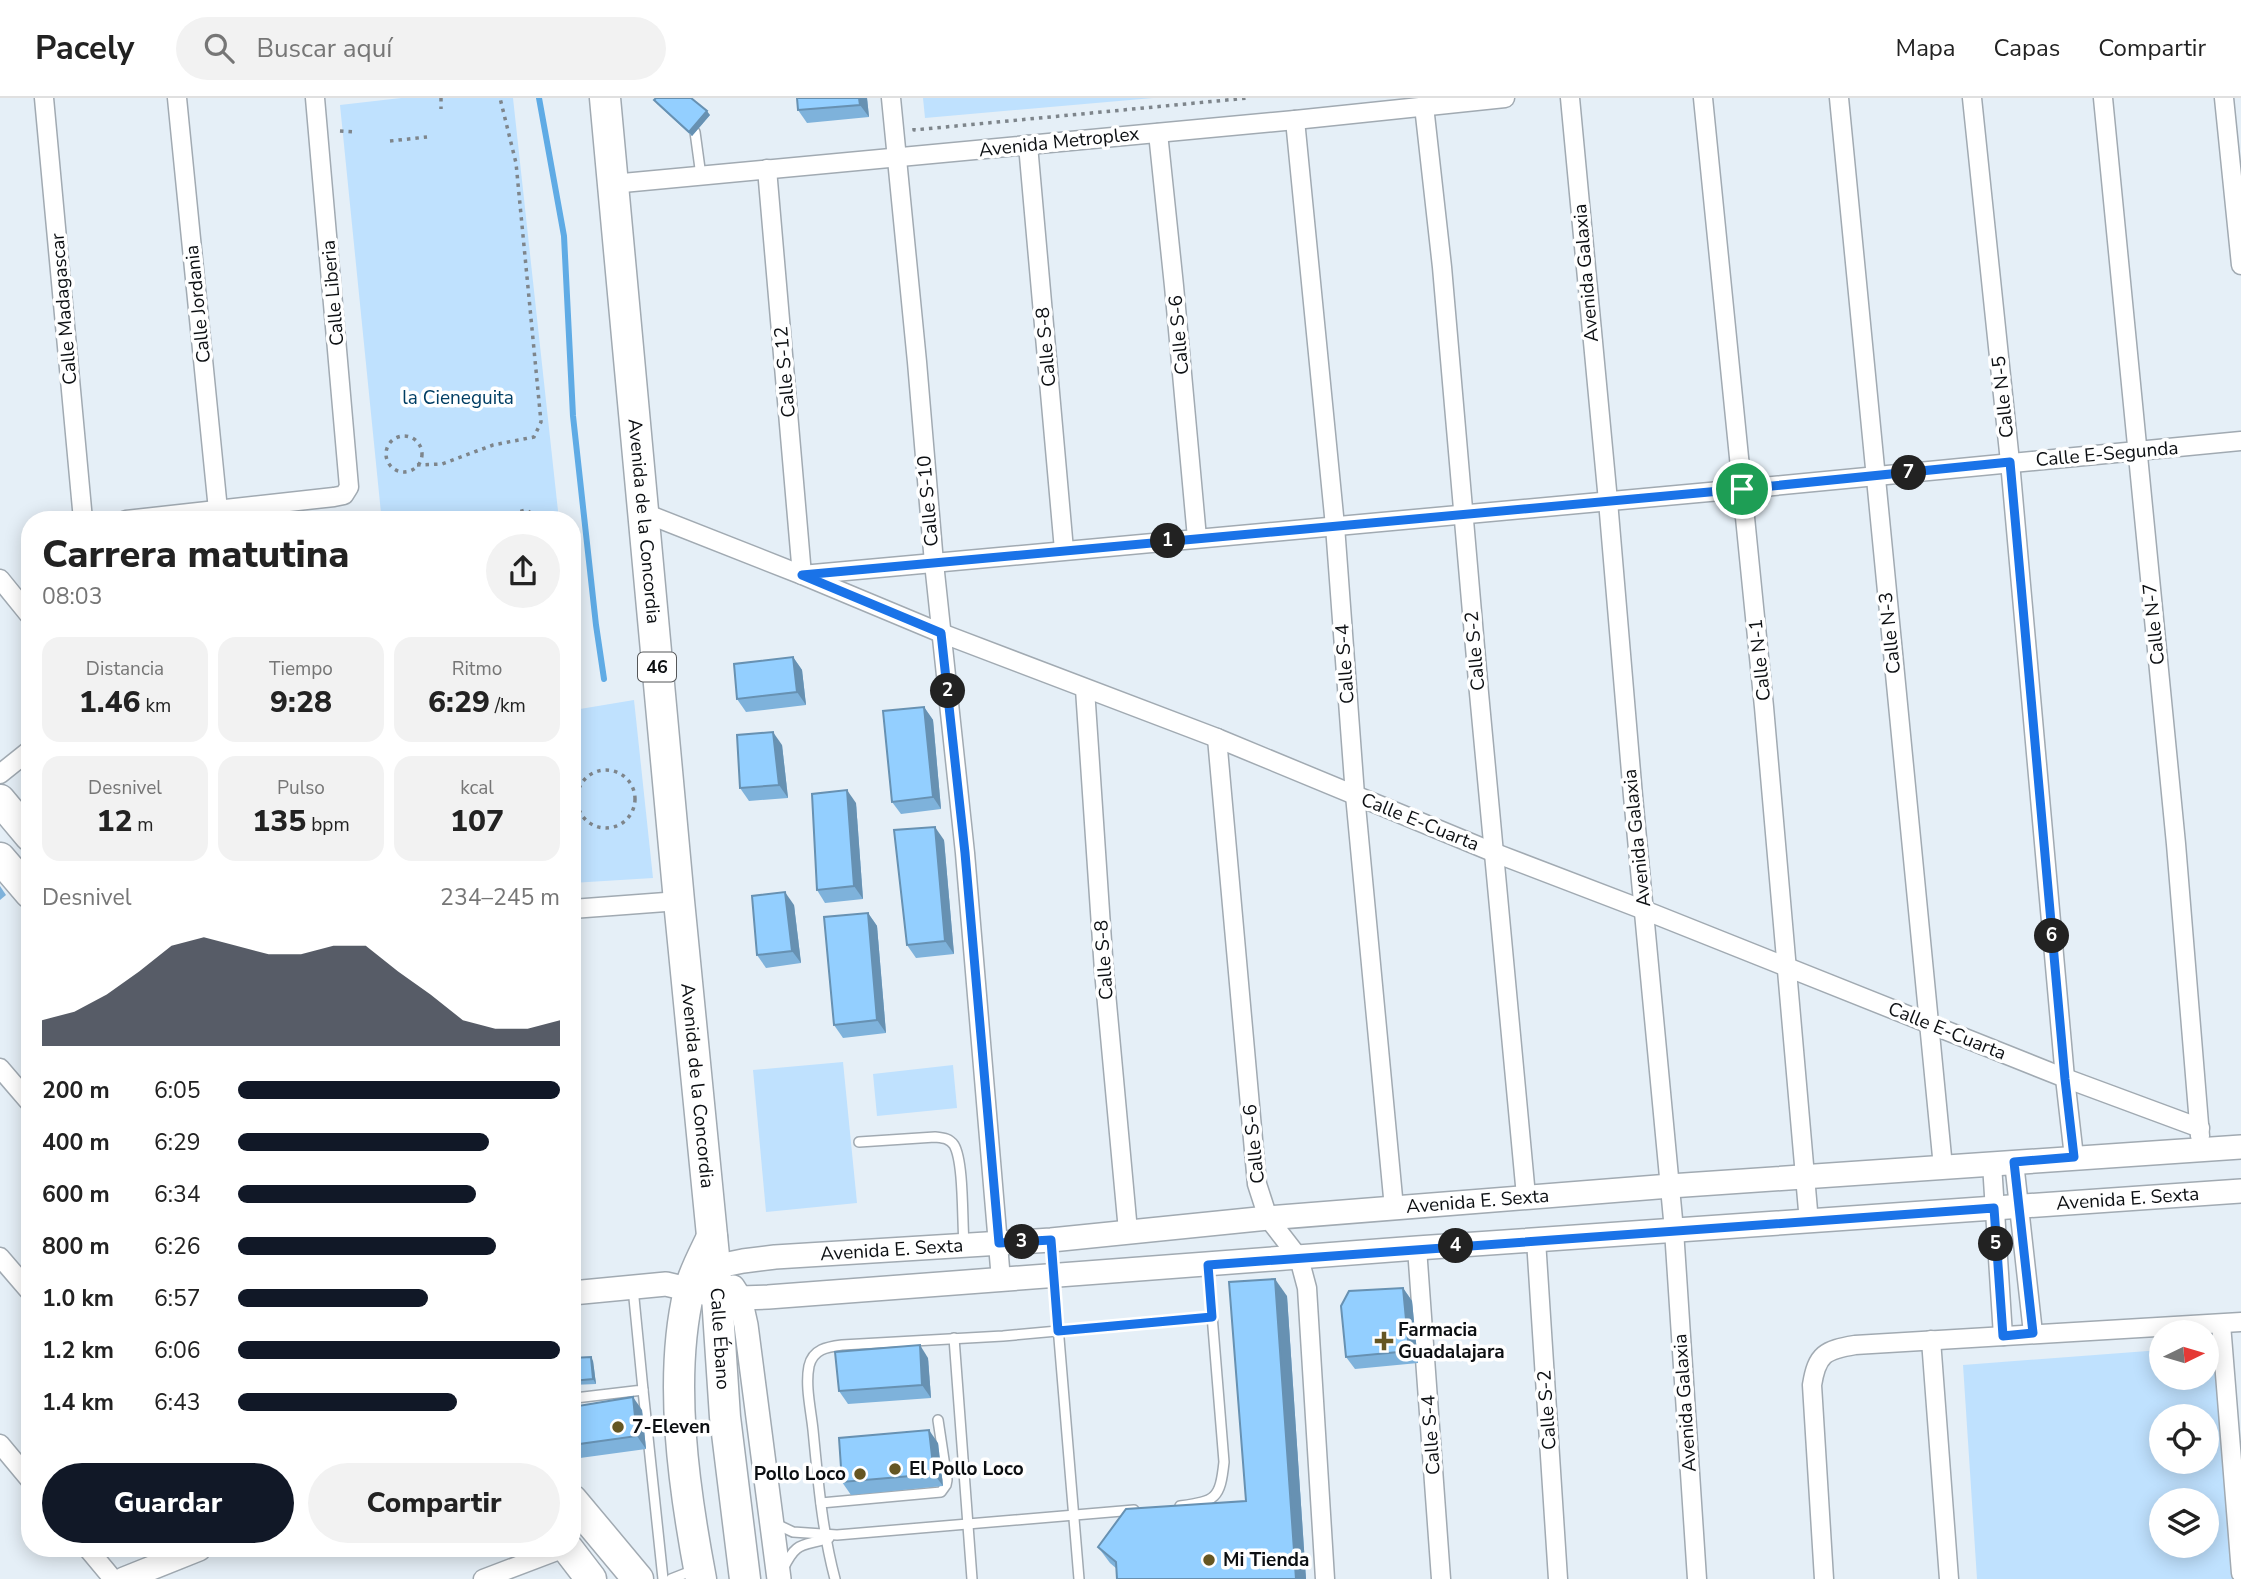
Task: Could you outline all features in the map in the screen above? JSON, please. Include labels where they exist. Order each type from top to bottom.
[{"type":"main road","name":"Avenida de la Concordia","points":[[605,98],[679,901],[705,1278]]},
{"type":"main road","points":[[0,800],[21,825]]},
{"type":"main road","points":[[0,858],[21,882]]},
{"type":"main road","name":"Calle Ébano","points":[[700,1574],[683,1461],[679,1382],[682,1334],[705,1278]]},
{"type":"main road","name":"Calle Ébano","points":[[705,1278],[745,1579]]},
{"type":"main road","points":[[581,1511],[638,1579]]},
{"type":"main road","points":[[574,1557],[591,1579]]},
{"type":"street","name":"Calle Madagascar","points":[[44,98],[82,511]]},
{"type":"street","name":"Calle Jordania","points":[[177,98],[218,510]]},
{"type":"street","name":"Calle Liberia","points":[[218,510],[334,497],[344,495],[349,487],[315,98]]},
{"type":"street","name":"Calle S-10","points":[[891,98],[934,564],[965,853],[1001,1280]]},
{"type":"street","name":"Avenida Metroplex","points":[[612,184],[1505,98]]},
{"type":"street","name":"Avenida Galaxia","points":[[1570,98],[1674,1230],[1697,1579]]},
{"type":"street","name":"Calle N-1","points":[[1703,98],[1764,707],[1809,1223]]},
{"type":"street","name":"Calle N-3","points":[[1839,98],[1943,1167]]},
{"type":"street","name":"Calle N-5","points":[[1972,98],[2010,462],[2074,1157]]},
{"type":"street","name":"Calle N-7","points":[[2103,98],[2201,1139]]},
{"type":"street","points":[[2224,98],[2241,265]]},
{"type":"street","name":"Calle S-2","points":[[1424,106],[1442,267],[1526,1196]]},
{"type":"street","name":"Calle S-4","points":[[1295,120],[1335,526],[1355,795],[1394,1208]]},
{"type":"street","name":"Calle S-6","points":[[1158,133],[1197,538]]},
{"type":"street","name":"Calle S-8","points":[[1028,145],[1064,550]]},
{"type":"street","name":"Calle S-12","points":[[767,169],[802,575]]},
{"type":"street","name":"Calle E-Segunda","points":[[802,575],[2241,441]]},
{"type":"street","points":[[209,511],[218,510]]},
{"type":"street","name":"Calle E-Cuarta","points":[[642,512],[941,633],[1217,738],[1495,853],[2065,1079],[2201,1139]]},
{"type":"street","points":[[0,579],[21,605]]},
{"type":"street","name":"Calle S-8","points":[[1086,689],[1104,971],[1128,1231]]},
{"type":"street","name":"Calle S-6","points":[[1217,738],[1257,1184],[1268,1217],[1299,1258],[1304,1271],[1308,1300],[1325,1579]]},
{"type":"street","points":[[0,774],[21,757]]},
{"type":"street","points":[[581,908],[679,901]]},
{"type":"street","points":[[0,1068],[21,1092]]},
{"type":"street","name":"Avenida E. Sexta","points":[[705,1278],[775,1257],[1051,1240],[1268,1217],[1526,1196],[2003,1163],[2074,1157],[2201,1139],[2241,1147]]},
{"type":"street","points":[[2003,1163],[2020,1206],[2033,1333]]},
{"type":"street","points":[[2003,1163],[1994,1208],[2003,1336]]},
{"type":"street","name":"Avenida E. Sexta","points":[[705,1278],[1001,1280],[1417,1248],[1809,1223],[2241,1191]]},
{"type":"street","name":"Calle S-2","points":[[1536,1240],[1558,1579]]},
{"type":"street","name":"Calle S-4","points":[[1417,1248],[1441,1579]]},
{"type":"street","points":[[0,1257],[21,1282]]},
{"type":"street","points":[[581,1292],[705,1278],[746,1325],[779,1578]]},
{"type":"street","points":[[1824,1579],[1812,1385],[1815,1366],[1826,1353],[1840,1347],[1931,1340],[2241,1322]]},
{"type":"street","points":[[2221,1324],[2241,1573]]},
{"type":"street","points":[[1931,1340],[1949,1579]]},
{"type":"street","points":[[0,1444],[21,1469]]},
{"type":"street","points":[[581,1541],[600,1534]]},
{"type":"street","points":[[95,1557],[113,1579]]},
{"type":"street","points":[[124,1579],[179,1557]]},
{"type":"street","points":[[484,1579],[541,1557]]},
{"type":"lane","points":[[695,132],[701,176]]},
{"type":"lane","points":[[859,1142],[935,1137],[946,1138],[953,1144],[959,1169],[964,1245]]},
{"type":"lane","points":[[1051,1240],[1079,1579]]},
{"type":"lane","points":[[1168,1507],[1202,1503],[1214,1496],[1222,1486],[1224,1462],[1208,1265]]},
{"type":"lane","points":[[633,1286],[663,1579]]},
{"type":"lane","points":[[835,1579],[825,1537],[808,1388],[809,1366],[816,1353],[826,1347],[842,1345],[1058,1331],[1212,1317]]},
{"type":"lane","points":[[954,1338],[972,1579]]},
{"type":"lane","points":[[581,1397],[643,1390]]},
{"type":"lane","points":[[821,1503],[941,1492],[947,1480],[938,1420]]},
{"type":"lane","points":[[779,1578],[792,1551],[825,1537],[1142,1509]]},
{"type":"lane","points":[[771,1522],[793,1532],[825,1537]]},
{"type":"lane","points":[[671,1579],[700,1574]]},
{"type":"path","points":[[441,98],[441,109]]},
{"type":"path","points":[[417,466],[422,455],[414,440],[398,437],[389,443],[387,460],[395,469],[407,471],[417,466],[442,464],[493,445],[534,438],[541,422],[516,163],[500,98]]},
{"type":"path","points":[[913,119],[914,130],[1248,98]]},
{"type":"path","points":[[340,131],[354,132]]},
{"type":"path","points":[[390,141],[427,137]]},
{"type":"path","points":[[581,789],[587,777],[603,770],[613,771],[621,774],[633,788],[634,806],[625,822],[608,829],[591,824],[581,813]]},
{"type":"green space","name":"la Cieneguita","points":[[401,98],[513,98],[558,511],[381,511],[340,105]]},
{"type":"green space","points":[[923,98],[1153,98],[925,118]]},
{"type":"green space","points":[[634,700],[653,878],[581,882],[581,709]]},
{"type":"green space","points":[[843,1062],[857,1203],[766,1212],[753,1070]]},
{"type":"green space","points":[[953,1065],[957,1108],[877,1116],[873,1074]]},
{"type":"green space","points":[[2149,1351],[2149,1390],[2219,1390],[2236,1579],[1977,1579],[1963,1365]]},
{"type":"building","points":[[691,98],[707,111],[689,132],[654,100]]},
{"type":"building","points":[[797,98],[859,98],[860,105],[798,110]]},
{"type":"building","points":[[793,657],[797,692],[737,699],[734,664]]},
{"type":"building","points":[[924,707],[933,797],[892,802],[883,711]]},
{"type":"building","points":[[773,732],[779,785],[740,788],[737,735]]},
{"type":"building","points":[[847,790],[854,886],[817,890],[812,794]]},
{"type":"building","points":[[935,827],[945,941],[907,945],[894,830]]},
{"type":"building","points":[[785,892],[792,951],[757,955],[752,896]]},
{"type":"building","points":[[868,913],[877,1020],[834,1025],[824,917]]},
{"type":"building","points":[[1275,1279],[1296,1579],[1117,1579],[1116,1562],[1098,1547],[1126,1509],[1246,1501],[1229,1282]]},
{"type":"building","name":"Farmacia Guadalajara","points":[[1403,1288],[1409,1351],[1346,1357],[1341,1306],[1349,1291]]},
{"type":"building","points":[[920,1345],[922,1385],[839,1391],[835,1352]]},
{"type":"building","points":[[591,1357],[593,1379],[581,1380],[581,1358]]},
{"type":"building","points":[[633,1397],[637,1436],[581,1444],[581,1406]]},
{"type":"building","name":"El Pollo Loco","points":[[929,1430],[934,1474],[842,1482],[839,1438]]},
{"type":"waterway","points":[[539,98],[564,236],[573,416],[604,679]]},
{"type":"place","name":"Farmacia Guadalajara","points":[[1384,1341]]},
{"type":"place","name":"7-Eleven","points":[[618,1427]]},
{"type":"place","name":"El Pollo Loco","points":[[895,1469]]},
{"type":"place","name":"Pollo Loco","points":[[860,1474]]},
{"type":"place","name":"Mi Tienda","points":[[1209,1560]]},
{"type":"route","points":[[2010,462],[2074,1157],[2014,1162],[2033,1333],[2003,1336],[1994,1208],[1208,1265],[1212,1317],[1058,1331],[1051,1240],[999,1243],[965,853],[941,633],[802,575],[1742,489],[2010,462]]}]
